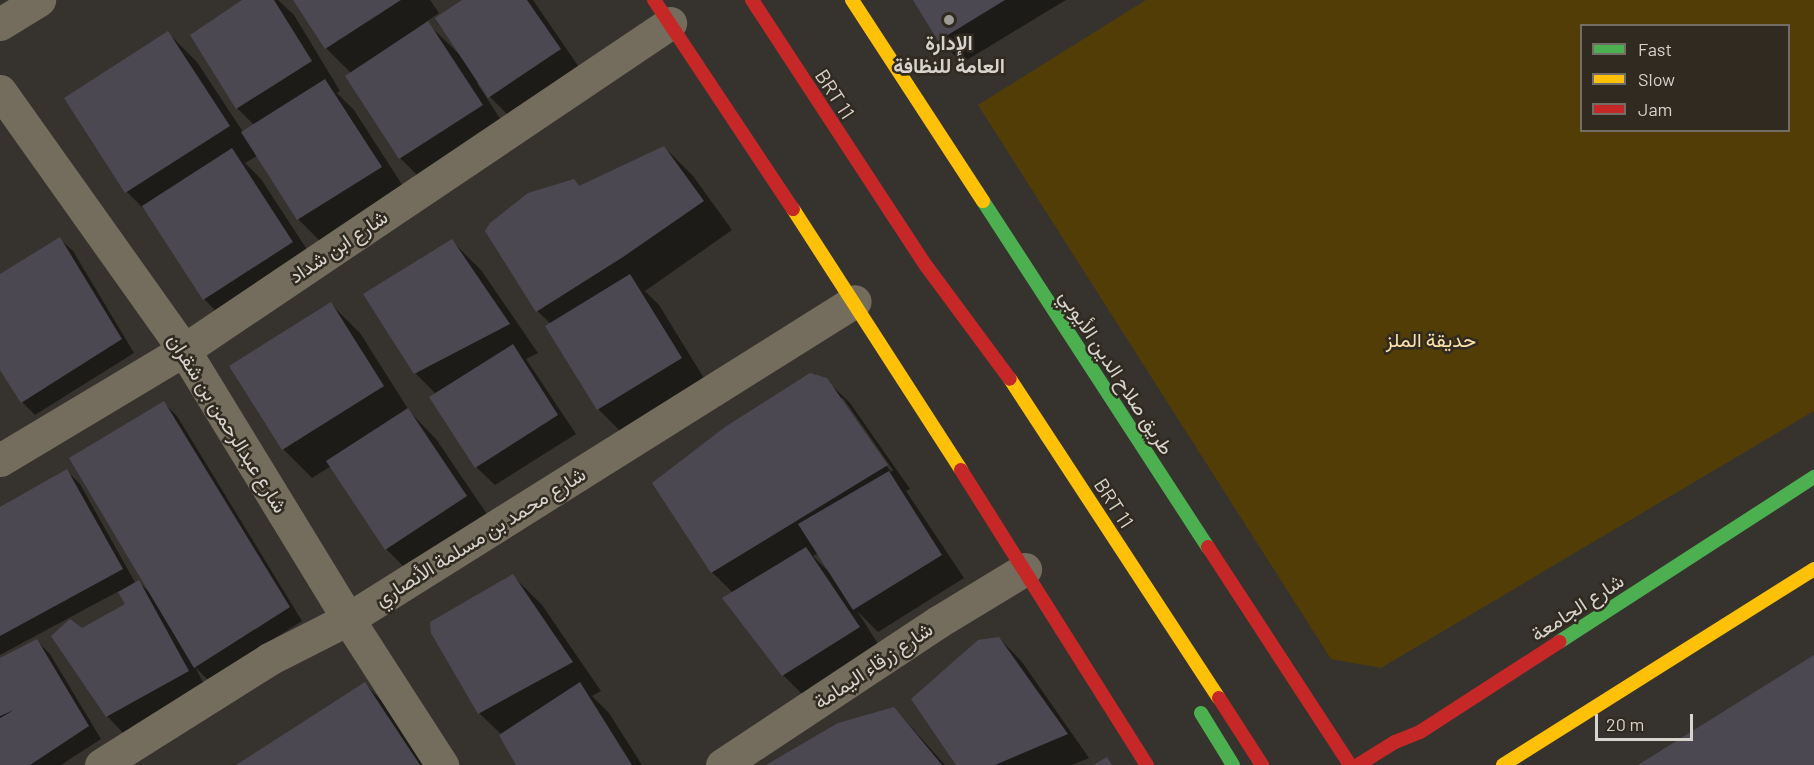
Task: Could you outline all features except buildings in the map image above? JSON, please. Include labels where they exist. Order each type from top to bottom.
[{"type":"main road","name":"BRT 11","points":[[752,0],[927,267],[1023,396],[1262,765]]},
{"type":"main road","name":"طريق صلاح الدين الأيوبي","points":[[852,0],[1350,765]]},
{"type":"main road","points":[[662,11],[855,301],[1147,765]]},
{"type":"main road","name":"BRT 11","points":[[927,267],[955,322],[980,362]]},
{"type":"main road","name":"شارع الجامعة","points":[[1358,765],[1395,742],[1420,732],[1814,477]]},
{"type":"main road","points":[[1503,765],[1814,569]]},
{"type":"main road","points":[[1192,699],[1233,765]]},
{"type":"street","points":[[0,24],[39,0]]},
{"type":"street","name":"شارع ابن شداد","points":[[0,460],[184,350],[662,11]]},
{"type":"street","name":"شارع عبدالرحمن بن شقران","points":[[0,91],[184,350],[348,619],[442,765]]},
{"type":"street","name":"شارع محمد بن مسلمة الأنصاري","points":[[101,765],[269,659],[348,619],[855,301]]},
{"type":"street","name":"شارع زرقاء اليمامة","points":[[722,765],[938,622],[1025,569]]},
{"type":"green space","name":"حديقة الملز","points":[[1146,0],[1814,0],[1814,411],[1381,668],[1331,659],[978,105]]},
{"type":"traffic: fast","points":[[983,201],[1208,547]]},
{"type":"traffic: fast","points":[[1559,642],[1814,477]]},
{"type":"traffic: fast","points":[[1201,713],[1233,765]]},
{"type":"traffic: slow","points":[[852,0],[983,201]]},
{"type":"traffic: slow","points":[[793,209],[961,470]]},
{"type":"traffic: slow","points":[[1010,379],[1219,698]]},
{"type":"traffic: slow","points":[[1503,765],[1814,569]]},
{"type":"traffic: jam","points":[[654,0],[793,209]]},
{"type":"traffic: jam","points":[[752,0],[927,267],[1010,379]]},
{"type":"traffic: jam","points":[[961,470],[1147,765]]},
{"type":"traffic: jam","points":[[1208,547],[1350,765]]},
{"type":"traffic: jam","points":[[1358,765],[1395,742],[1420,732],[1559,642]]},
{"type":"traffic: jam","points":[[1219,698],[1262,765]]},
{"type":"place","name":"الإدارة العامة للنظافة","points":[[949,20]]}]
